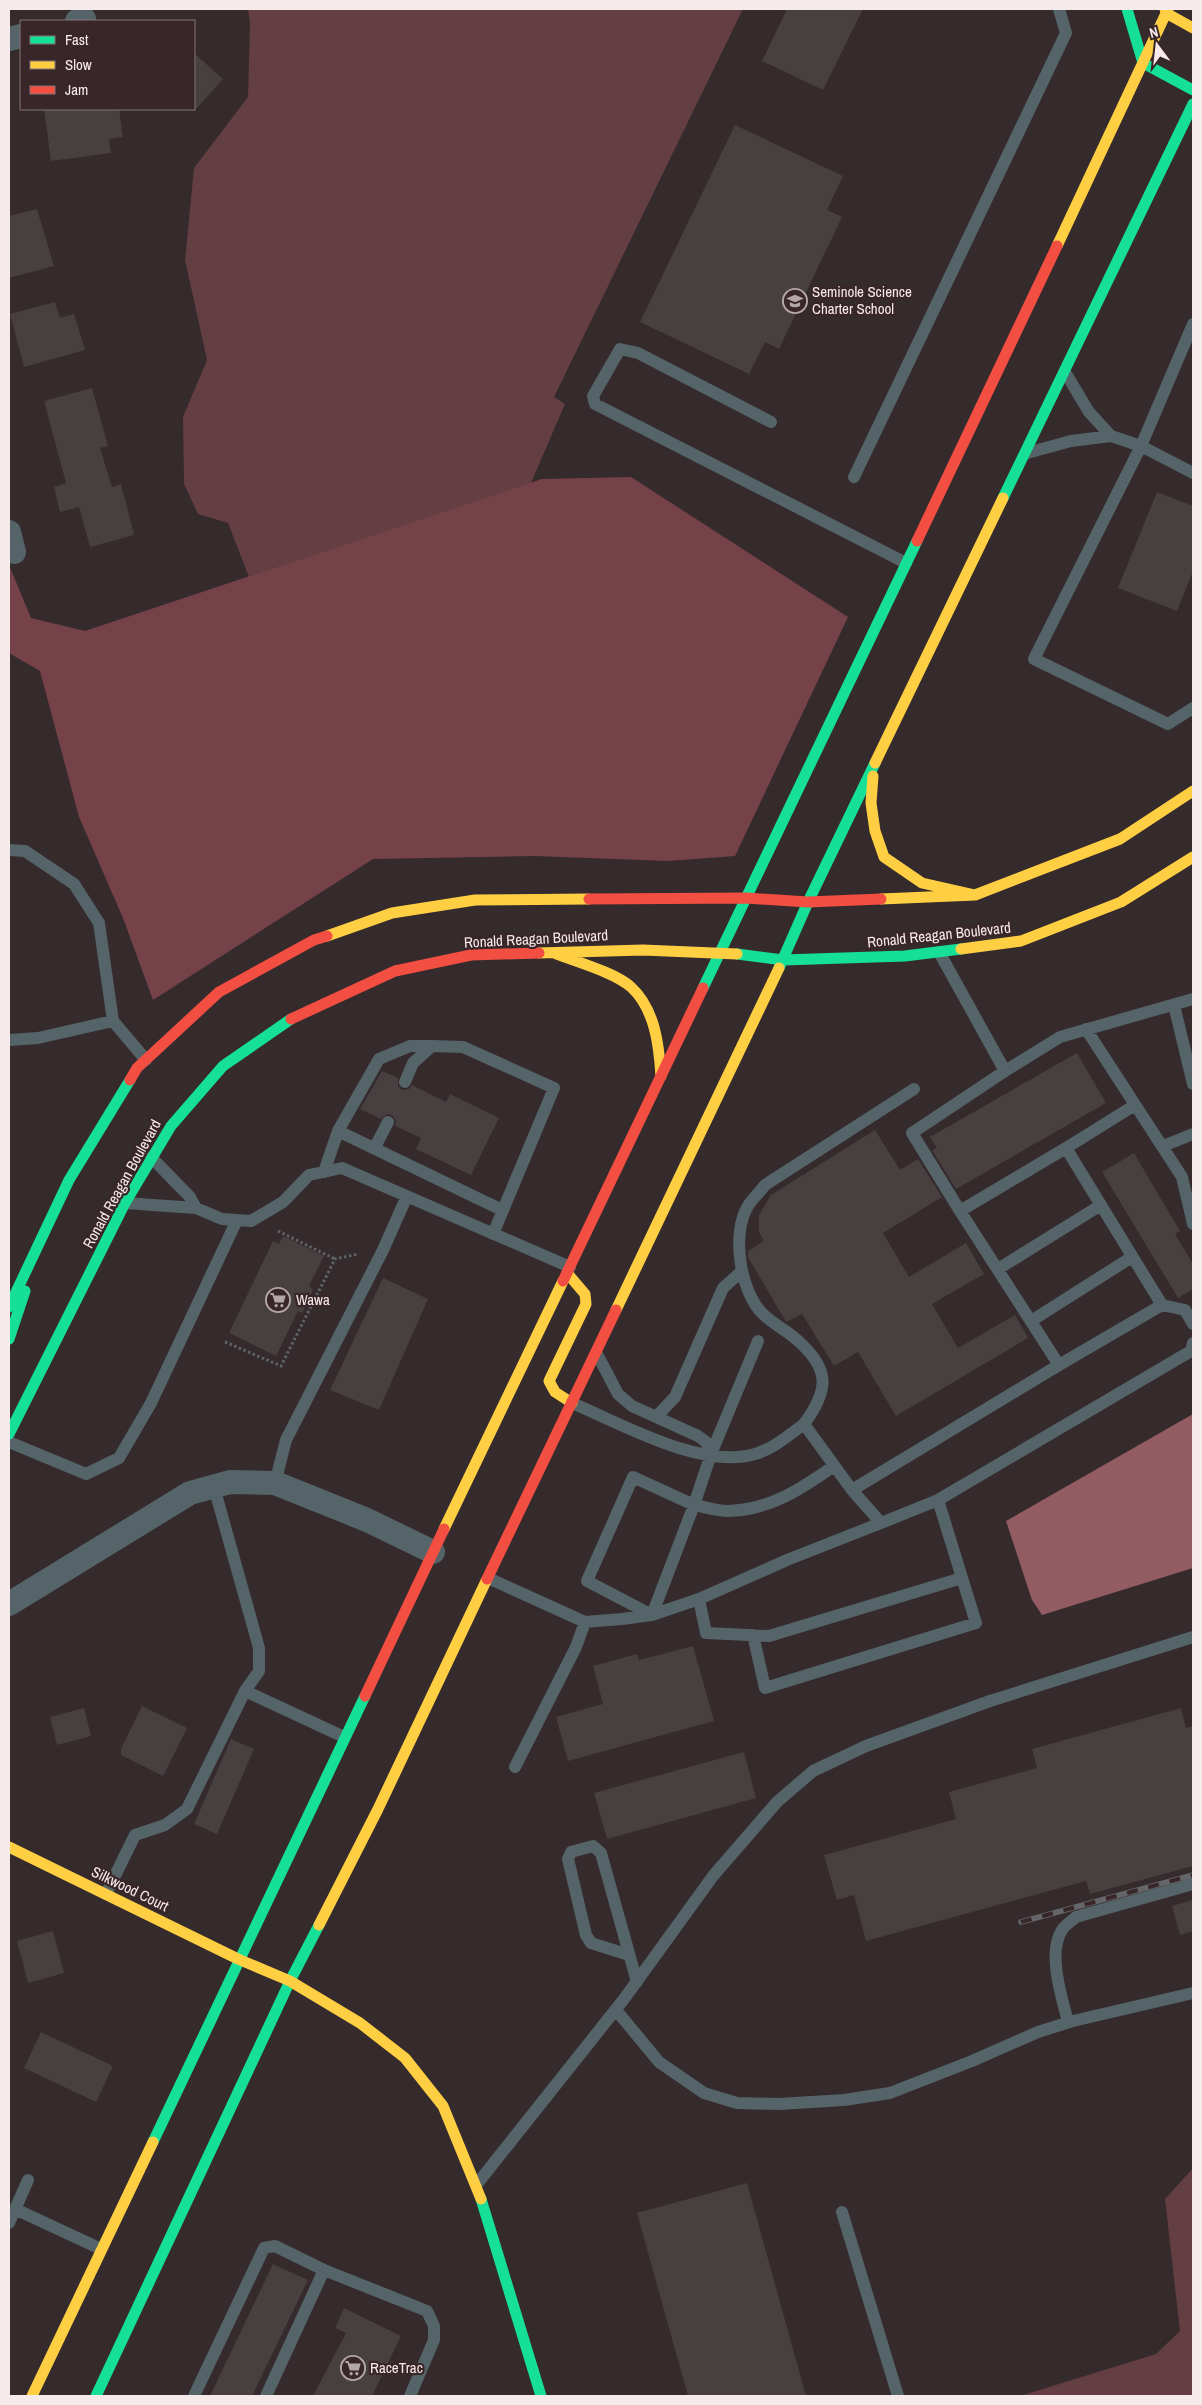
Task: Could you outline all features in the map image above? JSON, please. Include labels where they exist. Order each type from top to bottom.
[{"type":"main road","points":[[1127,9],[1143,63],[1193,90]]},
{"type":"main road","points":[[32,2396],[238,1959],[906,563],[1167,10],[1193,28]]},
{"type":"main road","points":[[96,2396],[290,1981],[378,1810],[783,960],[808,902],[1193,104]]},
{"type":"main road","points":[[873,770],[872,803],[875,831],[884,857],[922,883],[975,895]]},
{"type":"main road","points":[[9,1307],[69,1180],[137,1068],[219,992],[314,940],[392,913],[474,900],[746,898],[808,902],[975,895],[1047,870],[1120,839],[1193,791]]},
{"type":"main road","name":"Ronald Reagan Boulevard","points":[[9,1434],[124,1203],[171,1126],[223,1066],[294,1017],[395,971],[471,955],[643,950],[720,952],[783,960],[905,956],[1021,942],[1121,902],[1193,857]]},
{"type":"main road","points":[[554,953],[630,986],[654,1024],[660,1047],[661,1078]]},
{"type":"main road","points":[[9,1339],[22,1306],[32,1258]]},
{"type":"main road","points":[[569,1270],[585,1294],[586,1304],[549,1381],[555,1392],[572,1403]]},
{"type":"main road","name":"Silkwood Court","points":[[9,1848],[238,1959],[290,1981],[360,2023],[405,2058],[443,2106],[477,2184],[541,2396]]},
{"type":"street","points":[[9,1604],[190,1493],[230,1482],[275,1483],[367,1520],[433,1552]]},
{"type":"lane","points":[[854,476],[1066,33],[1059,9]]},
{"type":"lane","points":[[1193,324],[1141,446],[1034,659],[1168,724],[1193,708]]},
{"type":"lane","points":[[770,422],[638,353],[620,349],[593,396],[595,404],[906,563]]},
{"type":"lane","points":[[1065,372],[1088,412],[1111,436]]},
{"type":"lane","points":[[1025,454],[1071,441],[1111,436],[1141,446],[1193,474]]},
{"type":"lane","points":[[9,850],[25,851],[74,884],[98,923],[112,1021],[146,1060]]},
{"type":"lane","points":[[939,952],[1005,1071]]},
{"type":"lane","points":[[1059,1365],[960,1212],[912,1133],[1060,1036],[1193,999]]},
{"type":"lane","points":[[1174,1005],[1193,1084]]},
{"type":"lane","points":[[9,1040],[38,1038],[112,1021]]},
{"type":"lane","points":[[1086,1029],[1182,1177],[1193,1224]]},
{"type":"lane","points":[[324,1172],[338,1131],[379,1059],[410,1046],[463,1047],[554,1088],[492,1234]]},
{"type":"lane","points":[[405,1082],[413,1063],[432,1046]]},
{"type":"lane","points":[[572,1403],[686,1451],[735,1458],[757,1454],[782,1440],[804,1424],[818,1405],[823,1391],[823,1376],[815,1361],[797,1340],[762,1313],[751,1297],[742,1271],[740,1225],[748,1206],[765,1185],[914,1089]]},
{"type":"lane","points":[[960,1212],[1135,1105]]},
{"type":"lane","points":[[375,1147],[388,1122]]},
{"type":"lane","points":[[338,1131],[375,1147],[502,1210]]},
{"type":"lane","points":[[1163,1146],[1193,1134]]},
{"type":"lane","points":[[1066,1148],[1162,1305]]},
{"type":"lane","points":[[151,1158],[190,1197],[196,1208]]},
{"type":"lane","points":[[124,1203],[183,1209],[196,1208],[222,1219],[251,1221],[283,1202],[309,1175],[342,1168],[569,1270]]},
{"type":"lane","points":[[275,1483],[286,1440],[383,1250],[407,1196]]},
{"type":"lane","points":[[998,1269],[1101,1206]]},
{"type":"lane","points":[[9,1442],[86,1474],[120,1458],[151,1403],[237,1220]]},
{"type":"lane","points":[[1031,1321],[1132,1257]]},
{"type":"lane","points":[[656,1417],[675,1396],[723,1288],[742,1271]]},
{"type":"lane","points":[[852,1490],[1162,1305],[1185,1310],[1193,1324]]},
{"type":"lane","points":[[652,1615],[711,1454],[758,1341]]},
{"type":"lane","points":[[488,1578],[585,1622],[652,1615],[699,1599],[787,1560],[938,1500],[1191,1351],[1193,1343]]},
{"type":"lane","points":[[596,1352],[618,1394],[632,1406],[698,1436],[706,1442],[711,1454]]},
{"type":"lane","points":[[804,1424],[852,1490],[881,1523]]},
{"type":"lane","points":[[652,1615],[587,1581],[633,1477],[694,1504],[726,1511],[756,1508],[786,1497],[834,1466]]},
{"type":"lane","points":[[106,1894],[135,1836],[165,1825],[187,1809],[245,1691],[259,1671],[259,1648],[214,1486]]},
{"type":"lane","points":[[753,1635],[765,1688],[976,1623],[938,1500]]},
{"type":"lane","points":[[699,1599],[706,1633],[769,1636],[962,1578]]},
{"type":"lane","points":[[515,1767],[576,1647],[585,1622]]},
{"type":"lane","points":[[477,2184],[616,2010],[713,1876],[778,1802],[813,1771],[866,1746],[990,1701],[1193,1636]]},
{"type":"lane","points":[[245,1691],[344,1737]]},
{"type":"lane","points":[[629,1955],[591,1942],[586,1935],[568,1859],[571,1852],[593,1846],[601,1853],[637,1982]]},
{"type":"lane","points":[[1068,2022],[1056,1970],[1056,1944],[1062,1930],[1076,1917],[1193,1884]]},
{"type":"lane","points":[[616,2010],[659,2062],[704,2092],[737,2103],[844,2100],[890,2093],[972,2062],[1038,2032],[1068,2022],[1193,1993]]},
{"type":"lane","points":[[9,2223],[28,2180]]},
{"type":"lane","points":[[15,2209],[101,2250]]},
{"type":"lane","points":[[842,2212],[898,2396]]},
{"type":"lane","points":[[194,2396],[264,2248],[275,2246],[324,2270],[427,2311],[434,2326],[434,2340],[410,2396]]},
{"type":"lane","points":[[266,2396],[324,2270]]},
{"type":"path","points":[[278,1231],[336,1259],[358,1254]]},
{"type":"path","points":[[225,1342],[281,1366],[336,1259]]},
{"type":"shaded area","points":[[248,9],[743,9],[554,397],[565,404],[531,483],[249,577],[228,523],[198,514],[184,484],[183,417],[207,360],[185,260],[194,168],[248,97],[250,24]]},
{"type":"shaded area","points":[[631,477],[848,617],[735,856],[668,861],[535,856],[373,859],[153,1000],[123,918],[79,817],[40,671],[9,653],[9,565],[31,618],[85,631],[542,479]]},
{"type":"shaded area","points":[[1193,1414],[1193,1568],[1042,1615],[1032,1600],[1006,1521]]},
{"type":"shaded area","points":[[1193,2168],[1193,2396],[1020,2396],[1156,2354],[1180,2331],[1165,2199]]},
{"type":"building","points":[[787,9],[863,9],[823,90],[762,61]]},
{"type":"building","points":[[195,54],[223,79],[195,110]]},
{"type":"building","points":[[44,110],[119,110],[123,137],[109,139],[111,153],[51,161]]},
{"type":"building","points":[[735,125],[843,176],[827,210],[842,217],[779,349],[765,342],[749,374],[640,322]]},
{"type":"building","points":[[37,209],[54,266],[9,278],[9,216]]},
{"type":"building","points":[[55,302],[60,318],[74,314],[85,350],[24,367],[10,314]]},
{"type":"building","points":[[92,388],[108,446],[100,448],[112,487],[121,484],[134,535],[90,547],[79,507],[60,512],[54,487],[66,483],[44,401]]},
{"type":"building","points":[[1157,492],[1193,506],[1193,571],[1177,611],[1118,588]]},
{"type":"building","points":[[1077,1053],[1106,1103],[956,1189],[932,1150],[937,1148],[930,1137]]},
{"type":"building","points":[[382,1071],[398,1078],[398,1086],[402,1090],[409,1089],[412,1085],[446,1102],[450,1094],[499,1118],[471,1175],[416,1149],[421,1138],[395,1126],[396,1121],[392,1115],[387,1114],[381,1119],[360,1109]]},
{"type":"building","points":[[875,1130],[900,1170],[918,1159],[942,1197],[883,1233],[909,1277],[966,1243],[984,1274],[932,1304],[958,1348],[1015,1315],[1028,1338],[896,1416],[858,1352],[834,1366],[802,1314],[786,1322],[748,1257],[748,1251],[764,1241],[759,1232],[759,1215],[771,1195]]},
{"type":"building","points":[[1134,1153],[1180,1231],[1175,1234],[1193,1264],[1193,1289],[1178,1298],[1102,1172]]},
{"type":"building","points":[[283,1236],[324,1256],[309,1286],[313,1290],[302,1313],[298,1311],[276,1356],[229,1333],[273,1241],[279,1244]]},
{"type":"building","points":[[383,1278],[428,1299],[379,1410],[330,1390]]},
{"type":"building","points":[[693,1646],[714,1721],[568,1761],[556,1717],[603,1704],[593,1666],[637,1654],[639,1660]]},
{"type":"building","points":[[142,1706],[187,1728],[163,1776],[121,1755],[121,1749]]},
{"type":"building","points":[[84,1708],[91,1736],[57,1745],[50,1717]]},
{"type":"building","points":[[1181,1708],[1186,1728],[1193,1726],[1193,1866],[1090,1894],[1086,1881],[866,1941],[854,1895],[837,1900],[824,1855],[956,1819],[949,1792],[1037,1768],[1032,1749]]},
{"type":"building","points":[[231,1739],[254,1749],[217,1834],[194,1824]]},
{"type":"building","points":[[744,1752],[756,1798],[607,1839],[594,1793]]},
{"type":"building","points":[[1193,1900],[1193,1931],[1180,1935],[1172,1906]]},
{"type":"building","points":[[53,1931],[64,1973],[28,1983],[17,1941]]},
{"type":"building","points":[[41,2032],[113,2066],[96,2102],[24,2068]]},
{"type":"building","points":[[747,2183],[806,2396],[688,2396],[637,2213]]},
{"type":"building","points":[[273,2264],[308,2280],[252,2396],[210,2396]]},
{"type":"building","points":[[344,2308],[401,2336],[372,2396],[313,2396],[346,2333],[335,2328]]},
{"type":"railway","points":[[1021,1922],[1193,1875]]},
{"type":"traffic: fast","points":[[1127,9],[1143,63],[1193,90]]},
{"type":"traffic: fast","points":[[1003,498],[1193,104]]},
{"type":"traffic: fast","points":[[703,988],[917,541]]},
{"type":"traffic: fast","points":[[779,968],[808,902],[875,763]]},
{"type":"traffic: fast","points":[[737,954],[783,960],[905,956],[961,949]]},
{"type":"traffic: fast","points":[[9,1434],[125,1203],[171,1126],[223,1066],[291,1019]]},
{"type":"traffic: fast","points":[[9,1307],[69,1180],[130,1080]]},
{"type":"traffic: fast","points":[[9,1339],[25,1291]]},
{"type":"traffic: fast","points":[[153,2142],[365,1696]]},
{"type":"traffic: fast","points":[[96,2396],[290,1981],[319,1925]]},
{"type":"traffic: fast","points":[[481,2199],[541,2396]]},
{"type":"traffic: slow","points":[[1165,9],[1166,13],[1193,28]]},
{"type":"traffic: slow","points":[[1057,246],[1168,9]]},
{"type":"traffic: slow","points":[[875,763],[1003,498]]},
{"type":"traffic: slow","points":[[873,776],[871,803],[875,831],[884,857],[922,883],[975,895]]},
{"type":"traffic: slow","points":[[881,899],[975,895],[1120,839],[1193,791]]},
{"type":"traffic: slow","points":[[961,949],[1021,941],[1121,902],[1193,857]]},
{"type":"traffic: slow","points":[[327,936],[392,913],[475,900],[589,899]]},
{"type":"traffic: slow","points":[[539,953],[643,950],[737,954]]},
{"type":"traffic: slow","points":[[554,953],[615,977],[631,987],[639,996],[651,1017],[657,1040],[661,1076]]},
{"type":"traffic: slow","points":[[616,1310],[779,968]]},
{"type":"traffic: slow","points":[[567,1273],[585,1294],[586,1304],[549,1381],[555,1392],[572,1403]]},
{"type":"traffic: slow","points":[[444,1529],[563,1281]]},
{"type":"traffic: slow","points":[[319,1925],[378,1809],[487,1579]]},
{"type":"traffic: slow","points":[[9,1847],[238,1959]]},
{"type":"traffic: slow","points":[[238,1959],[290,1981],[360,2023],[405,2058],[443,2106],[481,2199]]},
{"type":"traffic: slow","points":[[32,2396],[153,2142]]},
{"type":"traffic: jam","points":[[917,541],[1057,246]]},
{"type":"traffic: jam","points":[[589,899],[746,898],[808,902],[881,899]]},
{"type":"traffic: jam","points":[[130,1080],[137,1068],[219,992],[314,940],[327,936]]},
{"type":"traffic: jam","points":[[291,1019],[395,971],[471,955],[539,953]]},
{"type":"traffic: jam","points":[[563,1281],[703,988]]},
{"type":"traffic: jam","points":[[487,1579],[616,1310]]},
{"type":"traffic: jam","points":[[365,1696],[444,1529]]},
{"type":"place","name":"Seminole Science Charter School","points":[[795,301]]},
{"type":"place","name":"Wawa","points":[[278,1300]]},
{"type":"place","name":"RaceTrac","points":[[353,2368]]}]
